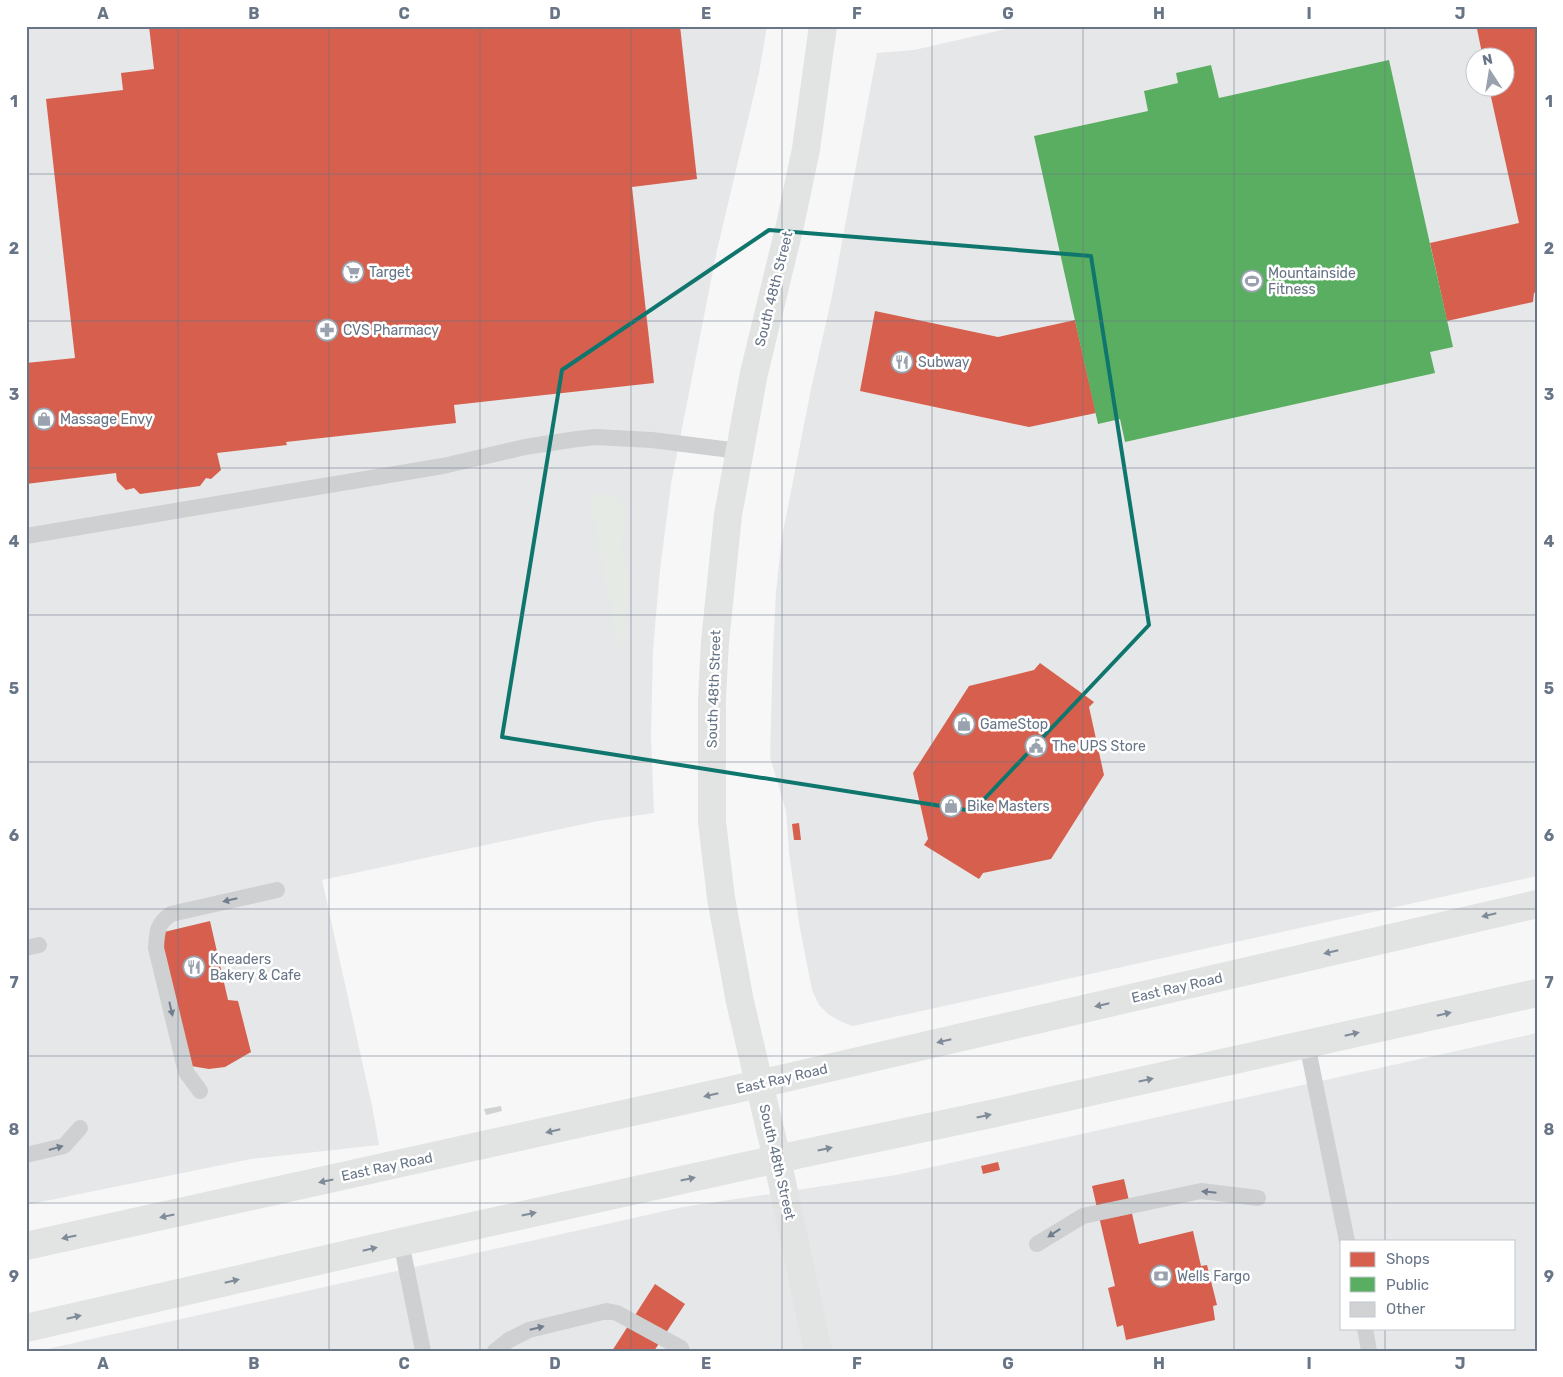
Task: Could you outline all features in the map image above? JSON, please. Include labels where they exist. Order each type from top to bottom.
[{"type":"main road","name":"South 48th Street","points":[[818,1351],[777,1159],[740,1002],[726,924],[712,822],[712,698],[715,642],[728,515],[754,373],[806,150],[823,26]]},
{"type":"main road","name":"East Ray Road","points":[[26,1246],[759,1084],[1537,904]]},
{"type":"main road","points":[[26,1328],[401,1242],[777,1159],[992,1114],[1537,993]]},
{"type":"lane","points":[[26,536],[434,467],[525,447],[577,438],[652,440],[739,451]]},
{"type":"lane","points":[[200,1091],[186,1072],[156,948],[161,921],[171,914],[277,890]]},
{"type":"lane","points":[[1306,1044],[1347,1240]]},
{"type":"lane","points":[[26,1155],[64,1146],[80,1128]]},
{"type":"lane","points":[[1037,1244],[1083,1216],[1201,1191],[1258,1198]]},
{"type":"lane","points":[[401,1242],[423,1351]]},
{"type":"lane","points":[[494,1351],[509,1340],[529,1330],[607,1310],[618,1313],[681,1348],[682,1351]]},
{"type":"lane","points":[[1365,1330],[1369,1351]]},
{"type":"highlighted area","points":[[769,230],[1091,256],[1149,625],[973,811],[502,737],[562,370]]},
{"type":"shaded area","points":[[26,26],[767,26],[759,73],[717,250],[671,484],[660,570],[653,650],[651,737],[654,813],[598,821],[322,880],[379,1145],[251,1159],[26,1205]]},
{"type":"shaded area","points":[[1019,26],[1537,26],[1537,876],[853,1026],[828,1014],[819,1005],[812,990],[799,923],[789,853],[786,811],[770,757],[776,592],[782,537],[811,389],[832,296],[877,53],[914,50]]},
{"type":"shaded area","points":[[600,494],[613,495],[620,498],[626,510],[621,546],[630,585],[625,613],[627,635],[619,646],[591,504],[595,496]]},
{"type":"shaded area","points":[[1537,1033],[1537,1351],[38,1351],[683,1207],[896,1175]]},
{"type":"building: Shops","name":"Target","points":[[149,26],[680,26],[697,179],[632,187],[654,383],[454,405],[456,423],[286,442],[287,445],[217,453],[221,470],[211,479],[206,478],[200,486],[140,494],[134,488],[126,490],[117,481],[116,473],[26,484],[26,363],[75,358],[46,99],[123,90],[121,73],[154,69]]},
{"type":"building: Shops","points":[[1487,26],[1537,26],[1537,292],[1534,293],[1533,302],[1447,321],[1430,243],[1519,223],[1491,98],[1516,98],[1516,48],[1481,48],[1477,29]]},
{"type":"building: Shops","points":[[875,311],[998,337],[1075,320],[1096,413],[1029,427],[860,391]]},
{"type":"building: Shops","points":[[1040,663],[1094,702],[1089,707],[1104,775],[1051,859],[983,873],[979,879],[924,845],[928,839],[913,773],[969,686],[1034,670]]},
{"type":"building: Shops","points":[[799,823],[801,840],[794,840],[792,824]]},
{"type":"building: Shops","name":"Kneaders Bakery & Cafe","points":[[210,921],[228,1000],[238,1001],[251,1052],[225,1067],[209,1069],[191,1066],[160,933]]},
{"type":"building: Shops","points":[[998,1162],[1000,1170],[983,1174],[981,1166]]},
{"type":"building: Shops","name":"Wells Fargo","points":[[1124,1179],[1139,1244],[1193,1231],[1201,1266],[1207,1265],[1217,1305],[1213,1306],[1215,1320],[1126,1340],[1123,1325],[1117,1327],[1108,1288],[1115,1286],[1092,1186]]},
{"type":"building: Shops","points":[[655,1284],[685,1304],[654,1351],[612,1351]]},
{"type":"building: Public","name":"Mountainside Fitness","points":[[1389,60],[1453,347],[1430,352],[1435,373],[1125,442],[1120,419],[1098,424],[1034,136],[1148,111],[1144,91],[1178,83],[1176,73],[1211,65],[1219,98]]},
{"type":"building: Other","points":[[501,1106],[502,1111],[486,1115],[484,1109]]},
{"type":"place","name":"Target","points":[[353,272]]},
{"type":"place","name":"Mountainside Fitness","points":[[1252,281]]},
{"type":"place","name":"CVS Pharmacy","points":[[327,330]]},
{"type":"place","name":"Subway","points":[[902,362]]},
{"type":"place","name":"Massage Envy","points":[[44,419]]},
{"type":"place","name":"GameStop","points":[[964,724]]},
{"type":"place","name":"The UPS Store","points":[[1036,746]]},
{"type":"place","name":"Bike Masters","points":[[951,806]]},
{"type":"place","name":"Kneaders Bakery & Cafe","points":[[194,967]]},
{"type":"place","name":"Wells Fargo","points":[[1161,1276]]}]
